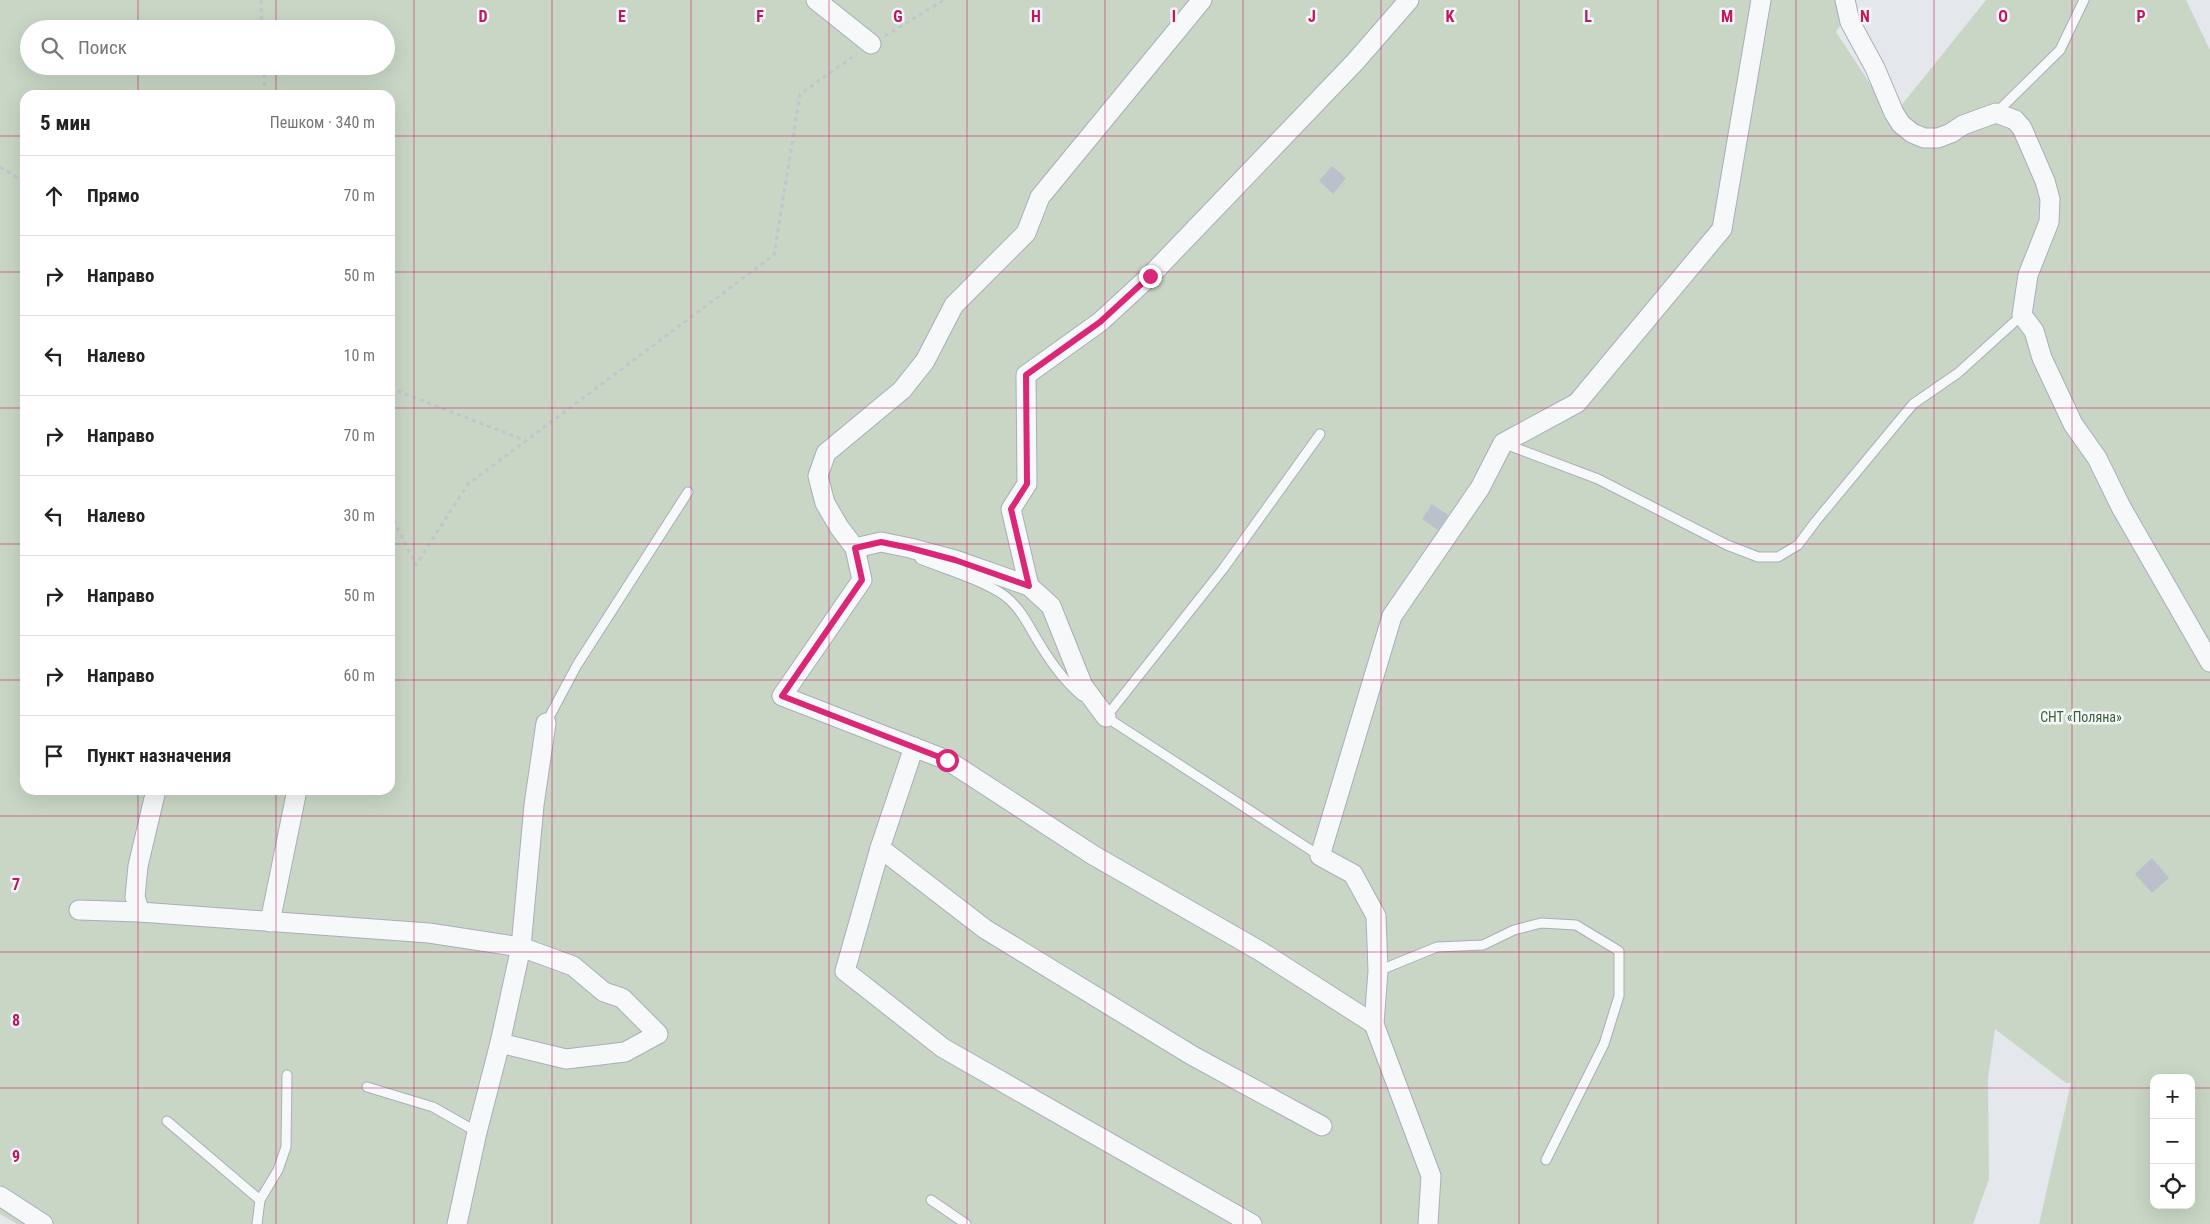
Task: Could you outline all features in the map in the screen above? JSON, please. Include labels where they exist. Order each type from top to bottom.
[{"type":"street","points":[[816,0],[872,44]]},
{"type":"street","points":[[1202,0],[1040,198],[1026,233],[954,305],[924,361],[902,390],[826,453],[818,476],[826,502],[839,527],[855,548],[862,580],[782,696],[947,760],[1093,855],[1260,952],[1374,1024]]},
{"type":"street","points":[[1029,586],[1011,509],[1027,484],[1026,375],[1100,322],[1150,276],[1356,62],[1409,0]]},
{"type":"street","points":[[1428,1224],[1431,1176],[1374,1024],[1378,971],[1376,916],[1353,874],[1320,856],[1392,616],[1480,488],[1503,443],[1577,403],[1722,229],[1761,0]]},
{"type":"street","points":[[1844,0],[1850,22],[1875,68],[1894,113],[1901,124],[1912,133],[1924,138],[1938,138],[1963,125],[1996,113],[2015,120],[2022,128],[2046,181],[2050,199],[2049,222],[2028,275],[2022,315],[2034,331],[2042,358],[2074,424],[2097,458],[2121,508],[2210,662]]},
{"type":"street","points":[[855,548],[881,542],[910,548],[955,560],[1029,586],[1051,606],[1083,686],[1106,717]]},
{"type":"street","points":[[457,1224],[521,947],[534,804],[546,723]]},
{"type":"street","points":[[914,747],[880,848],[845,970],[942,1048],[1252,1224]]},
{"type":"street","points":[[140,912],[135,897],[138,866],[155,795]]},
{"type":"street","points":[[270,922],[296,795]]},
{"type":"street","points":[[880,848],[985,929],[1193,1056],[1322,1126]]},
{"type":"street","points":[[80,910],[140,912],[429,933],[521,947],[573,966],[604,992],[622,998],[658,1034],[625,1052],[566,1059],[500,1043]]},
{"type":"street","points":[[0,1196],[43,1224]]},
{"type":"lane","points":[[1996,113],[2060,50],[2084,0]]},
{"type":"lane","points":[[1503,443],[1598,479],[1727,545],[1758,557],[1778,557],[1798,545],[1913,404],[1958,373],[2022,315]]},
{"type":"lane","points":[[1106,717],[1223,570],[1320,434]]},
{"type":"lane","points":[[546,723],[577,665],[688,492]]},
{"type":"lane","points":[[855,548],[883,547],[899,552],[981,584],[1005,596],[1022,615],[1057,669],[1075,690],[1106,717],[1320,856]]},
{"type":"lane","points":[[1378,971],[1437,947],[1483,945],[1514,930],[1541,923],[1576,925],[1619,951],[1619,996],[1604,1044],[1546,1160]]},
{"type":"lane","points":[[257,1224],[260,1200],[278,1170],[286,1147],[287,1075]]},
{"type":"lane","points":[[366,1086],[433,1107],[477,1132]]},
{"type":"lane","points":[[167,1121],[260,1200]]},
{"type":"lane","points":[[931,1200],[966,1224]]},
{"type":"path","points":[[261,0],[262,20]]},
{"type":"path","points":[[395,523],[416,565],[468,484],[774,255],[800,94],[872,44],[944,0]]},
{"type":"path","points":[[264,75],[265,90]]},
{"type":"path","points":[[0,167],[20,179]]},
{"type":"path","points":[[395,390],[525,441]]},
{"type":"green space","name":"СНТ «Поляна»","points":[[0,0],[1856,0],[1836,32],[1892,117],[1986,0],[2186,0],[2210,50],[2210,1224],[2039,1224],[2071,1083],[2066,1083],[1995,1029],[1988,1078],[1989,1179],[1973,1224],[17,1224],[0,1214]]},
{"type":"building","points":[[1332,166],[1346,178],[1333,194],[1319,181]]},
{"type":"building","points":[[1432,504],[1448,515],[1438,530],[1422,519]]},
{"type":"building","points":[[2152,858],[2169,878],[2152,893],[2135,874]]},
{"type":"route","points":[[947,760],[782,696],[862,580],[855,548],[881,542],[910,548],[955,560],[1029,586],[1011,509],[1027,484],[1026,375],[1100,322],[1150,276]]}]
